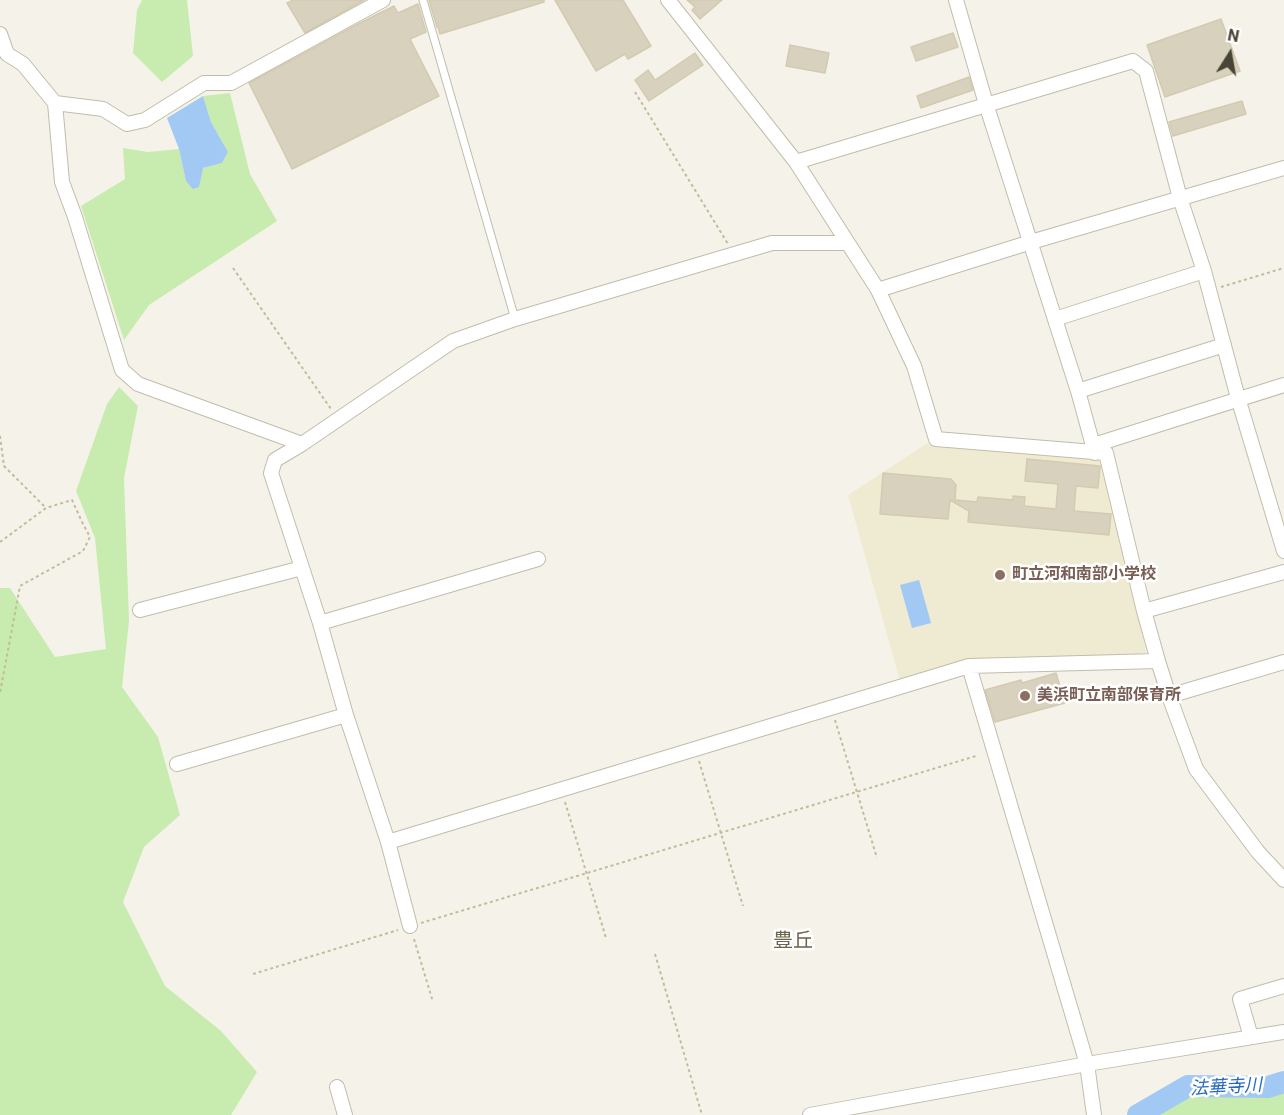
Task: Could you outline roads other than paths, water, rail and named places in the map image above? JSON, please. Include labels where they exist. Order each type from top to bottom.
[{"type":"street","points":[[55,103],[103,109],[127,124],[145,120],[204,83],[231,83],[384,0]]},
{"type":"street","points":[[668,0],[796,162],[878,291],[914,366],[936,439],[1094,449],[1106,453],[1158,661],[1196,769],[1258,852],[1284,880]]},
{"type":"street","points":[[956,0],[986,104],[1078,391],[1094,449]]},
{"type":"street","points":[[0,34],[7,54],[23,64],[55,103],[62,182],[122,370],[138,384],[302,444]]},
{"type":"street","points":[[796,162],[1133,61],[1146,71],[1180,198],[1204,271],[1238,398],[1284,551]]},
{"type":"street","points":[[878,291],[1031,242],[1284,168]]},
{"type":"street","points":[[410,926],[388,842],[271,473],[275,460],[453,341],[516,319],[772,243],[847,243]]},
{"type":"street","points":[[1055,319],[1204,271]]},
{"type":"street","points":[[1078,391],[1224,345]]},
{"type":"street","points":[[1094,449],[1238,398],[1284,385]]},
{"type":"street","points":[[320,623],[538,559]]},
{"type":"street","points":[[140,610],[302,568]]},
{"type":"street","points":[[1144,611],[1284,573]]},
{"type":"street","points":[[388,842],[969,666],[1158,661]]},
{"type":"street","points":[[1169,696],[1284,662]]},
{"type":"street","points":[[969,666],[1087,1064],[1094,1115]]},
{"type":"street","points":[[177,764],[346,715]]},
{"type":"street","points":[[1251,1037],[1240,999],[1284,986]]},
{"type":"street","points":[[810,1115],[849,1112],[1087,1064],[1284,1032]]},
{"type":"street","points":[[337,1087],[345,1115]]},
{"type":"lane","points":[[423,0],[516,319]]},
{"type":"water","points":[[203,96],[211,122],[228,152],[222,163],[203,168],[199,187],[193,189],[186,181],[179,149],[167,118]]},
{"type":"water","points":[[919,580],[931,623],[912,628],[900,585]]},
{"type":"waterway","name":"法華寺川","points":[[1138,1115],[1188,1086],[1268,1087],[1284,1082]]},
{"type":"place","name":"町立河和南部小学校","points":[[1000,575]]},
{"type":"place","name":"美浜町立南部保育所","points":[[1025,696]]},
{"type":"district","name":"豊丘","points":[[793,942]]}]
